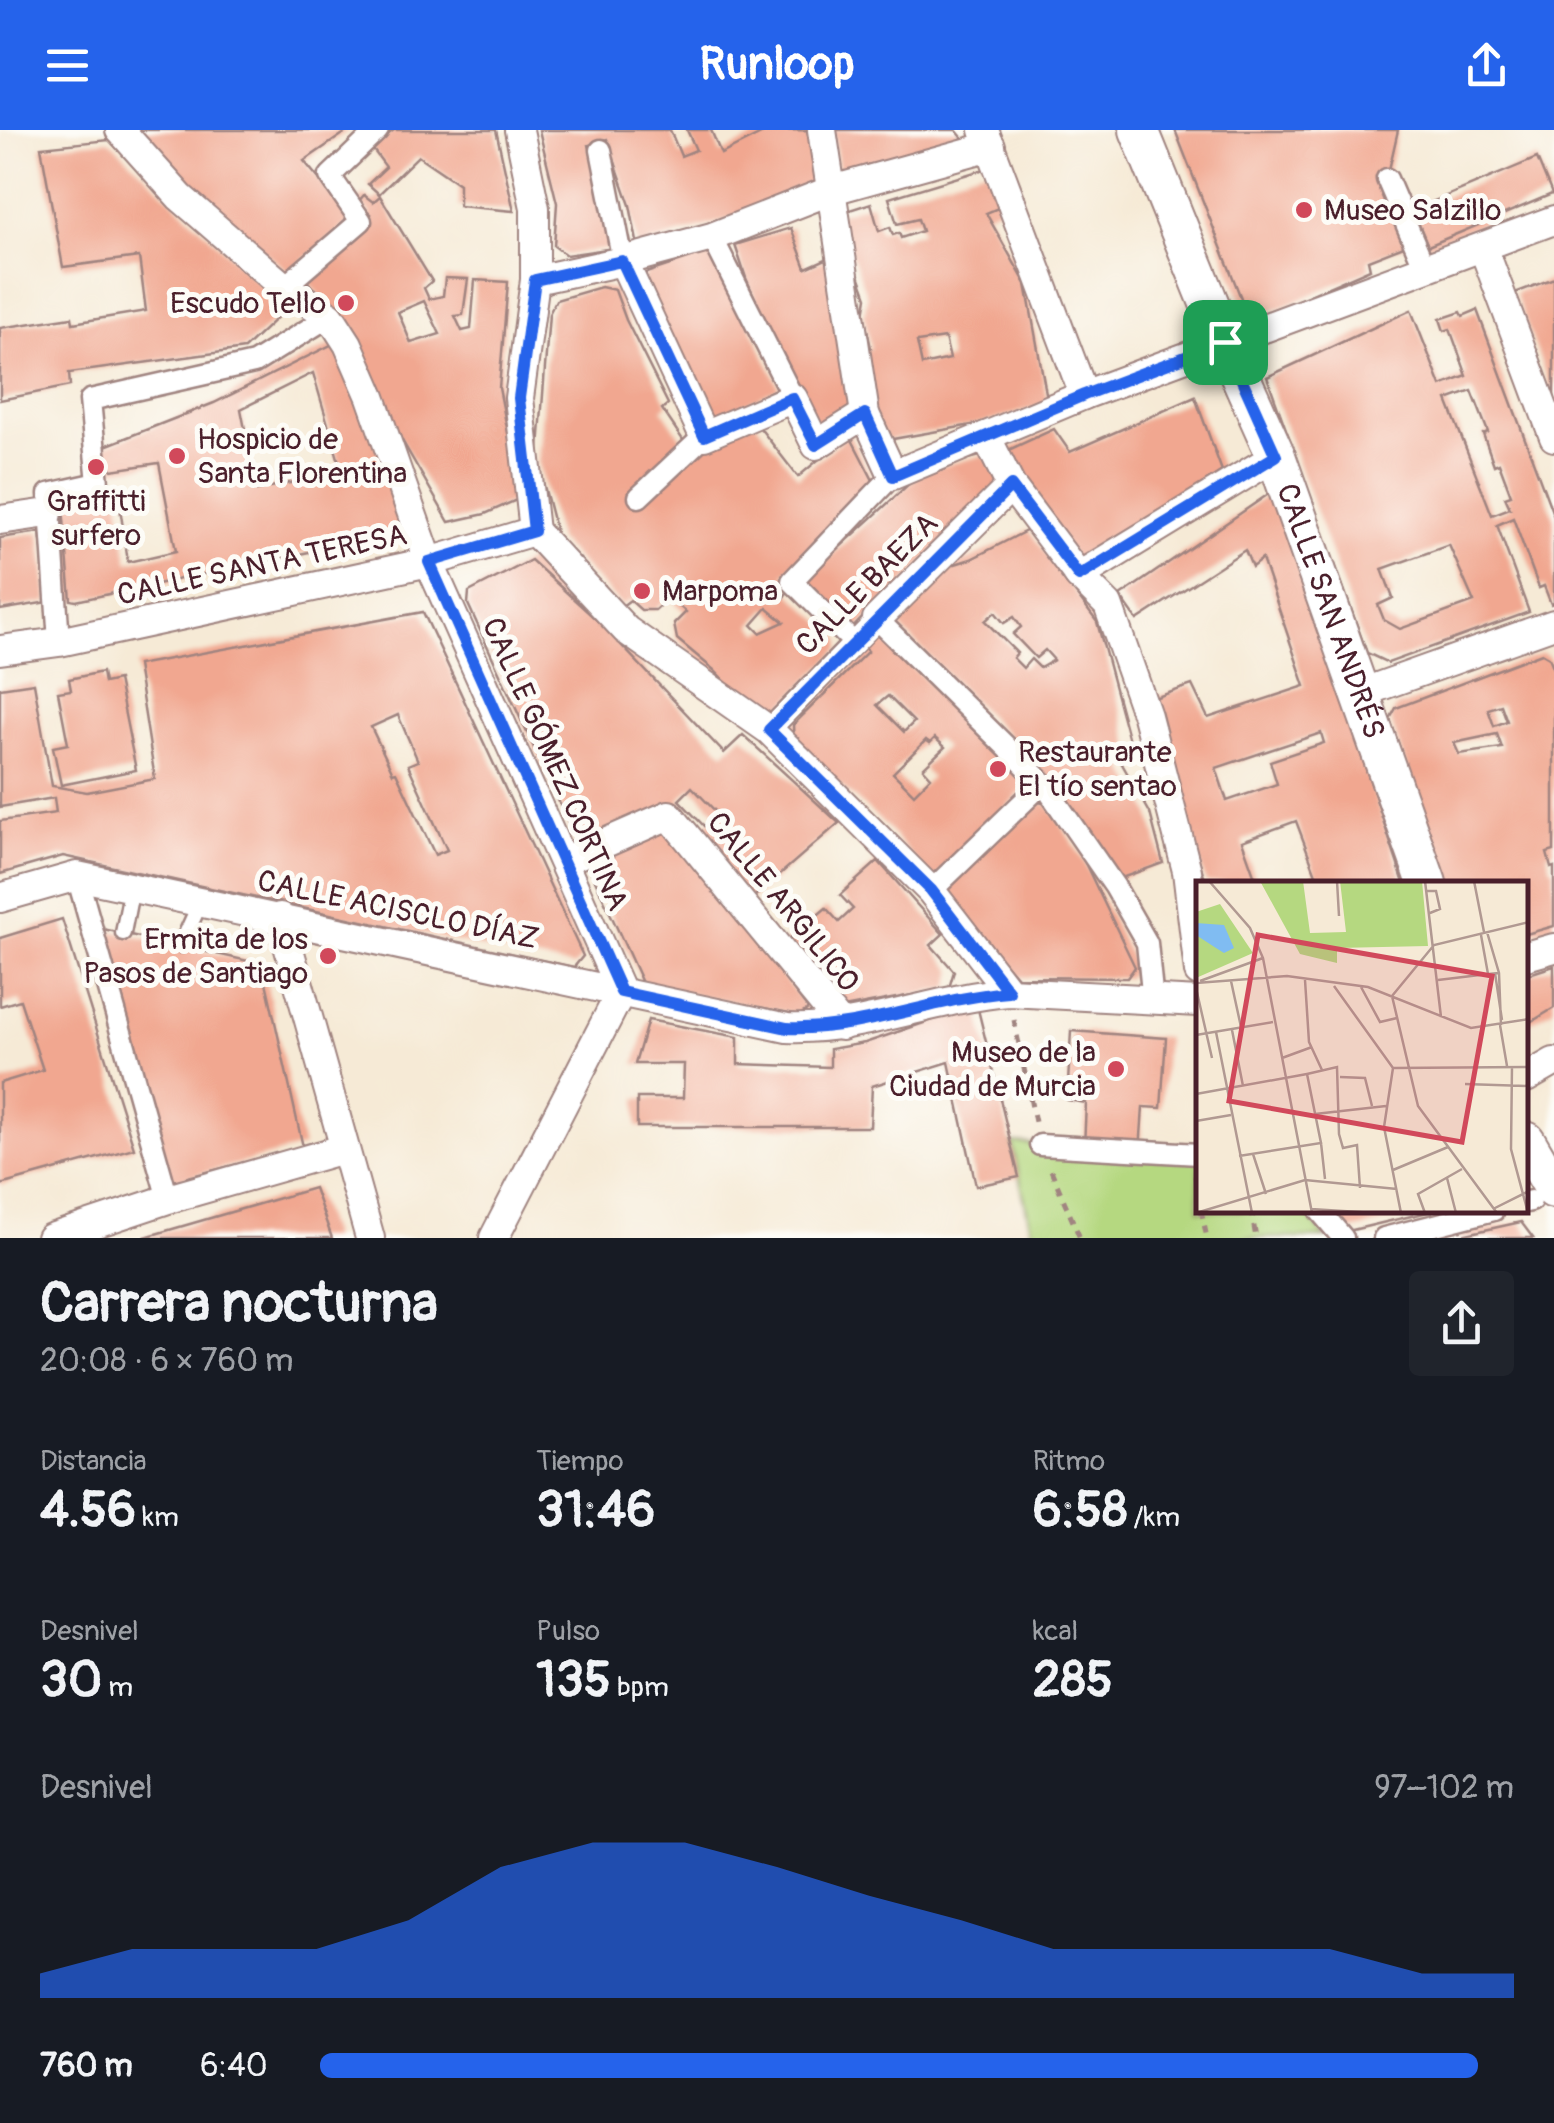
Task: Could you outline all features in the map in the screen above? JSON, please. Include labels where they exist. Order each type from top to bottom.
[{"type":"main road","name":"CALLE SAN ANDRÉS","points":[[1139,130],[1276,456],[1426,881]]},
{"type":"main road","points":[[1529,1157],[1537,1197]]},
{"type":"street","points":[[59,642],[49,494],[98,483],[90,400],[254,363],[330,316],[284,287],[180,197],[120,130]]},
{"type":"street","points":[[284,287],[361,221],[330,176],[378,130]]},
{"type":"street","points":[[519,130],[535,208],[535,280],[519,398],[534,531],[626,630],[769,730],[931,890],[1009,992]]},
{"type":"street","points":[[822,130],[865,414],[893,476]]},
{"type":"street","points":[[535,280],[712,236],[832,190],[988,138],[1084,395]]},
{"type":"street","points":[[602,150],[622,261],[704,436]]},
{"type":"street","points":[[1387,179],[1425,268]]},
{"type":"street","points":[[854,643],[792,581],[893,476],[1084,395],[1554,220]]},
{"type":"street","points":[[712,236],[816,445],[865,414]]},
{"type":"street","points":[[1482,247],[1554,437]]},
{"type":"street","name":"CALLE GÓMEZ CORTINA","points":[[330,316],[348,344],[370,397],[429,562],[621,992]]},
{"type":"street","points":[[639,497],[704,436],[792,398]]},
{"type":"street","points":[[986,436],[1011,486],[1079,576],[1108,605],[1147,716],[1187,871],[1196,947]]},
{"type":"street","points":[[1079,576],[1276,456]]},
{"type":"street","name":"CALLE BAEZA","points":[[769,730],[1011,486]]},
{"type":"street","points":[[0,520],[48,514]]},
{"type":"street","name":"CALLE SANTA TERESA","points":[[0,650],[59,642],[429,562],[534,531]]},
{"type":"street","points":[[877,619],[1043,783],[1147,943],[1153,1002]]},
{"type":"street","points":[[1361,693],[1554,624]]},
{"type":"street","points":[[931,890],[1043,783]]},
{"type":"street","name":"CALLE ARGILICO","points":[[564,861],[669,816],[842,1026]]},
{"type":"street","points":[[76,876],[168,1199]]},
{"type":"street","name":"CALLE ACISCLO DÍAZ","points":[[0,898],[76,876],[787,1028],[842,1026],[980,994],[1009,992],[1196,1002]]},
{"type":"street","points":[[280,917],[370,1238]]},
{"type":"street","points":[[1529,955],[1554,948]]},
{"type":"street","points":[[494,1238],[621,992]]},
{"type":"street","points":[[1529,1076],[1554,1062]]},
{"type":"street","points":[[1040,1145],[1196,1154]]},
{"type":"street","points":[[51,1238],[168,1199],[343,1149]]},
{"type":"street","points":[[1321,1213],[1342,1238]]},
{"type":"street","points":[[1384,1238],[1482,1213]]},
{"type":"lane","points":[[123,933],[132,888]]},
{"type":"lane","points":[[181,945],[201,901]]},
{"type":"path","points":[[1009,992],[1040,1145],[1080,1238]]},
{"type":"path","points":[[1203,1213],[1207,1238]]},
{"type":"path","points":[[1251,1213],[1256,1238]]},
{"type":"green space","points":[[1012,1143],[1196,1154],[1196,1213],[1306,1213],[1326,1238],[1033,1238]]},
{"type":"building","points":[[133,130],[349,130],[304,161],[353,220],[289,272],[189,191]]},
{"type":"building","points":[[394,130],[496,130],[514,211],[459,206],[459,184],[418,156],[379,194],[368,184],[386,167],[371,147]]},
{"type":"building","points":[[539,130],[670,130],[681,156],[696,150],[687,130],[711,130],[721,154],[767,131],[807,130],[821,182],[819,191],[638,247],[630,205],[607,139],[589,145],[614,248],[566,255],[554,246],[557,203]]},
{"type":"building","points":[[833,130],[956,130],[966,142],[840,179]]},
{"type":"building","name":"Museo Salzillo","points":[[1175,130],[1398,130],[1387,179],[1414,242],[1368,260],[1370,269],[1250,321]]},
{"type":"building","points":[[109,140],[286,309],[244,349],[69,373],[70,386],[0,400],[0,328],[72,317],[73,323],[146,311],[139,257],[63,267],[41,147]]},
{"type":"building","points":[[1537,158],[1552,194],[1428,246],[1413,210]]},
{"type":"building","points":[[988,168],[1003,206],[986,213],[1026,284],[1048,404],[983,423],[887,440],[869,408],[862,351],[871,348],[864,315],[867,297],[837,214],[871,203],[879,231],[890,227],[893,235],[899,233],[901,238],[922,231],[918,219],[897,224],[889,198]],"holes":[[[945,338],[950,359],[922,365],[917,342]]]},
{"type":"building","points":[[364,195],[373,202],[380,196],[432,281],[424,288],[429,299],[443,296],[445,278],[468,279],[463,315],[455,316],[462,331],[471,329],[475,280],[508,282],[499,388],[521,498],[485,514],[449,522],[392,423],[350,333],[304,277],[371,214],[358,202]],"holes":[[[424,301],[440,334],[411,343],[398,312]]]},
{"type":"building","points":[[791,228],[806,268],[826,259],[833,265],[856,408],[818,429],[783,361],[735,245]]},
{"type":"building","points":[[715,250],[779,387],[714,420],[701,414],[641,285],[646,273]]},
{"type":"building","points":[[1554,278],[1554,398],[1515,293]]},
{"type":"building","points":[[601,287],[615,290],[668,404],[662,409],[687,446],[753,419],[798,477],[849,434],[877,488],[784,574],[787,577],[773,591],[782,600],[788,591],[841,640],[840,649],[770,718],[745,702],[677,639],[674,624],[686,612],[669,597],[655,610],[641,610],[630,600],[622,606],[558,540],[538,462],[549,314],[556,300]],"holes":[[[767,608],[784,622],[760,633],[752,625]]]},
{"type":"building","points":[[1411,310],[1441,386],[1467,376],[1450,329],[1444,331],[1440,319],[1477,310],[1554,517],[1554,603],[1551,604],[1544,586],[1539,588],[1513,518],[1497,525],[1529,612],[1388,663],[1367,653],[1267,377]],"holes":[[[1472,391],[1488,432],[1483,434],[1494,465],[1499,463],[1511,495],[1505,497],[1510,508],[1492,515],[1447,400]],[[1449,545],[1474,602],[1400,629],[1384,620],[1378,605],[1393,598],[1382,569]]]},
{"type":"building","name":"Hospicio de Santa Florentina","points":[[335,343],[366,410],[404,532],[71,600],[62,496],[117,487],[128,562],[176,551],[159,463],[112,470],[100,448],[214,403]],"holes":[[[313,373],[342,472],[257,490],[241,409]]]},
{"type":"building","points":[[1195,397],[1222,471],[1079,564],[1004,452],[1054,429],[1070,452]]},
{"type":"building","points":[[984,455],[1004,483],[856,631],[803,581],[923,471]]},
{"type":"building","points":[[1273,491],[1403,881],[1299,881],[1316,874],[1296,821],[1242,841],[1256,881],[1205,881],[1151,699],[1192,685],[1208,718],[1305,686],[1262,559],[1252,567],[1245,550],[1137,620],[1120,596]],"holes":[[[1321,733],[1324,743],[1270,761],[1277,784],[1227,801],[1216,768]]]},
{"type":"building","points":[[1028,530],[1097,622],[1131,748],[1118,757],[1150,813],[1163,863],[1116,880],[1027,755],[893,620],[950,560],[955,564]],"holes":[[[995,612],[1004,623],[1014,617],[1021,627],[1013,634],[1036,658],[1045,650],[1054,660],[1040,668],[1031,659],[1023,668],[1013,658],[1017,653],[985,621]]]},
{"type":"building","points":[[40,532],[48,602],[0,610],[0,538]]},
{"type":"building","points":[[531,560],[600,623],[724,753],[743,735],[839,823],[748,902],[670,810],[580,848],[468,604],[469,592]],"holes":[[[692,787],[718,814],[704,826],[679,800]]]},
{"type":"building","points":[[423,612],[583,956],[574,967],[63,856],[0,874],[0,821],[56,813],[54,798],[0,807],[0,688],[34,683],[52,786],[87,792],[155,779],[137,665]],"holes":[[[398,715],[418,761],[408,765],[447,850],[435,855],[371,727]]]},
{"type":"building","points":[[878,634],[1031,782],[933,881],[884,824],[794,745],[793,725],[868,651],[865,648]],"holes":[[[888,696],[914,722],[904,732],[877,705]],[[935,738],[945,747],[923,768],[931,777],[914,794],[893,773],[926,740],[930,743]]]},
{"type":"building","points":[[1542,653],[1549,657],[1554,669],[1554,851],[1547,853],[1551,868],[1554,867],[1554,926],[1529,933],[1529,881],[1444,881],[1390,719],[1396,708]],"holes":[[[1501,705],[1507,721],[1494,726],[1488,709]],[[1497,734],[1502,748],[1459,754],[1454,743]]]},
{"type":"building","points":[[102,672],[104,683],[118,680],[136,770],[61,785],[53,747],[68,744],[58,692],[71,690],[69,679]]},
{"type":"building","points":[[1033,801],[1048,804],[1084,861],[1135,967],[1127,978],[1017,977],[942,890]]},
{"type":"building","points":[[664,825],[808,1009],[800,1015],[643,985],[585,858]]},
{"type":"building","points":[[878,861],[943,934],[931,945],[954,971],[949,988],[833,1010],[783,944],[826,908],[839,922],[853,909],[840,895]]},
{"type":"building","points":[[62,919],[134,1148],[0,1185],[0,1083],[43,1070],[20,1000],[0,1006],[0,938]]},
{"type":"building","points":[[103,929],[262,964],[303,1147],[169,1182],[97,939]]},
{"type":"building","points":[[1554,966],[1554,1008],[1529,1023],[1529,974]]},
{"type":"building","points":[[977,1005],[1019,1177],[976,1186],[949,1062],[872,1086],[870,1127],[637,1127],[637,1098],[683,1098],[684,1064],[635,1064],[648,1020],[738,1037],[738,1064],[830,1067],[830,1049],[865,1043]]},
{"type":"building","name":"Museo de la Ciudad de Murcia","points":[[1071,1031],[1166,1038],[1161,1108],[1143,1107],[1140,1151],[1084,1147],[1086,1103],[1067,1100]]},
{"type":"building","points":[[314,1188],[332,1238],[145,1238],[145,1237]]},
{"type":"building","points":[[1333,1213],[1424,1213],[1348,1231]]},
{"type":"building","points":[[1521,1222],[1533,1238],[1457,1238],[1457,1236]]},
{"type":"place","name":"Museo Salzillo","points":[[1304,210]]},
{"type":"place","name":"Escudo Tello","points":[[346,303]]},
{"type":"place","name":"Hospicio de Santa Florentina","points":[[177,456]]},
{"type":"place","name":"Graffitti surfero","points":[[96,467]]},
{"type":"place","name":"Marpoma","points":[[642,591]]},
{"type":"place","name":"Restaurante El tío sentao","points":[[998,769]]},
{"type":"place","name":"Ermita de los Pasos de Santiago","points":[[328,956]]},
{"type":"place","name":"Museo de la Ciudad de Murcia","points":[[1116,1069]]},
{"type":"route","points":[[622,261],[704,436],[792,398],[816,445],[865,414],[893,476],[1084,395],[1225,342],[1276,456],[1079,576],[1011,486],[769,730],[931,890],[1009,992],[980,994],[882,1018],[815,1029],[787,1028],[621,992],[429,562],[534,531],[519,398],[535,280],[622,261]]}]
